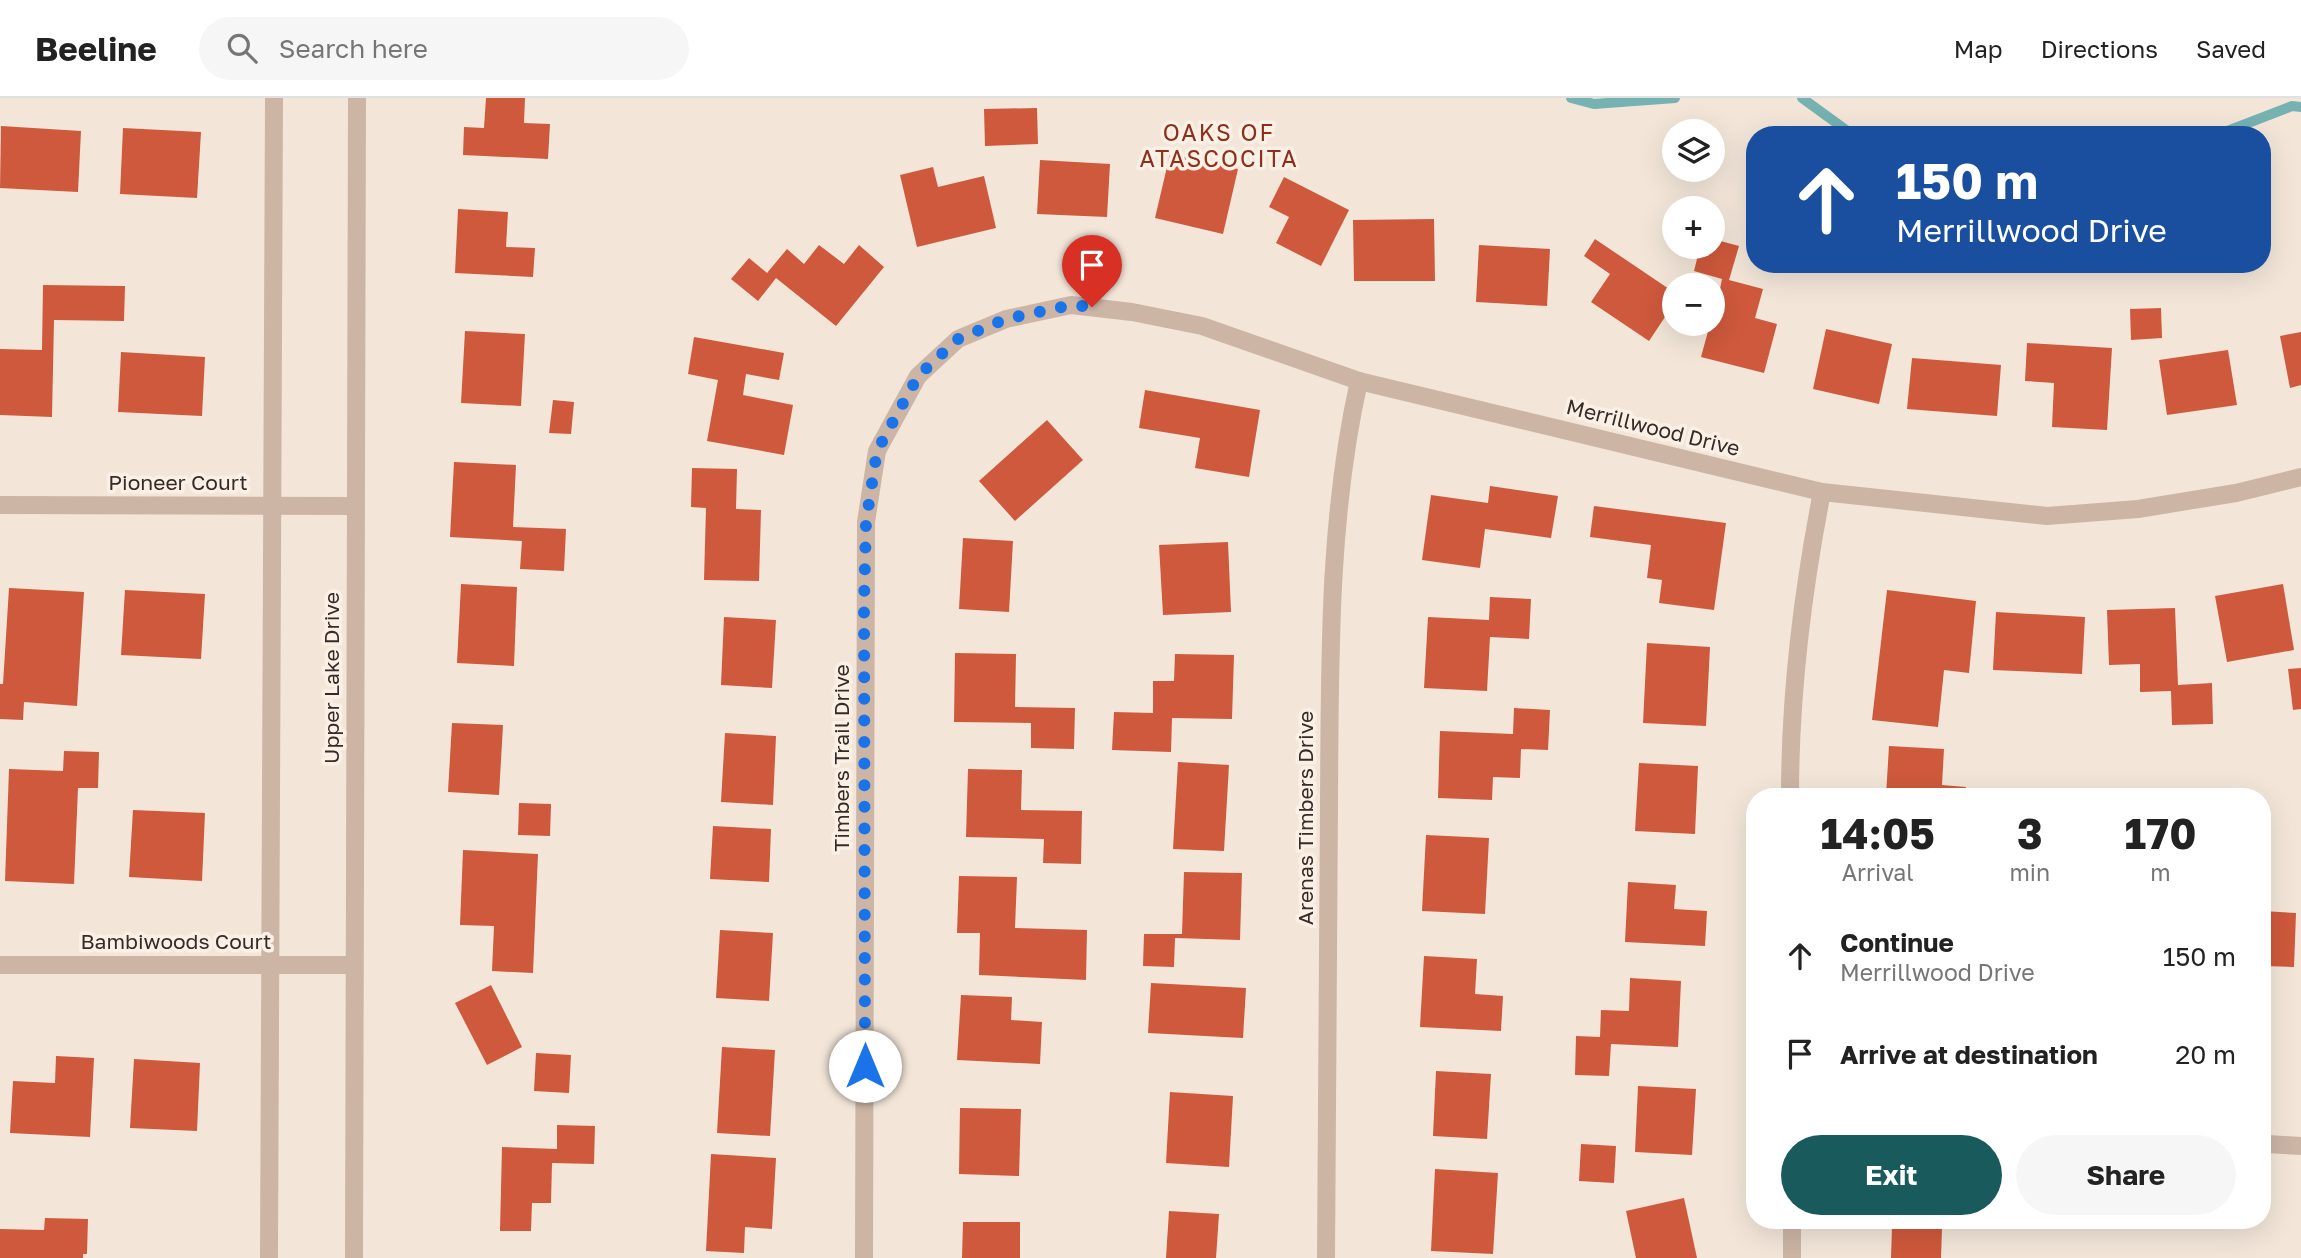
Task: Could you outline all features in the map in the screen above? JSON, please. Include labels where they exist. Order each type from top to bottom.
[{"type":"street","points":[[269,1258],[274,98]]},
{"type":"street","name":"Upper Lake Drive","points":[[354,1258],[357,98]]},
{"type":"street","name":"Merrillwood Drive","points":[[1006,319],[1071,305],[1132,312],[1202,327],[1359,381],[1822,492],[2047,516],[2138,509],[2235,493],[2301,477]]},
{"type":"street","name":"Timbers Trail Drive","points":[[864,1258],[866,522],[877,451],[918,376],[958,339],[1006,319]]},
{"type":"street","name":"Arenas Timbers Drive","points":[[1326,1258],[1330,658],[1339,505],[1346,442],[1359,381]]},
{"type":"street","points":[[1790,788],[1792,694],[1804,586],[1822,492]]},
{"type":"street","name":"Pioneer Court","points":[[0,505],[356,506]]},
{"type":"street","name":"Bambiwoods Court","points":[[0,965],[353,965]]},
{"type":"street","points":[[2271,1144],[2301,1146]]},
{"type":"street","points":[[1792,1229],[1792,1258]]},
{"type":"building","points":[[486,98],[525,98],[524,123],[550,124],[548,159],[463,155],[464,127],[484,128]]},
{"type":"building","points":[[1037,108],[1038,144],[985,146],[984,109]]},
{"type":"building","points":[[1,126],[81,131],[78,192],[0,188]]},
{"type":"building","points":[[123,128],[201,132],[197,198],[120,194]]},
{"type":"building","points":[[1170,154],[1238,169],[1223,234],[1155,218]]},
{"type":"building","points":[[1040,160],[1110,164],[1107,217],[1037,214]]},
{"type":"building","points":[[933,167],[938,187],[984,176],[996,228],[917,247],[900,175]]},
{"type":"building","points":[[1284,177],[1349,210],[1321,266],[1276,243],[1289,217],[1269,207]]},
{"type":"building","points":[[458,209],[508,212],[506,247],[535,248],[533,277],[455,273]]},
{"type":"building","points":[[1434,219],[1435,281],[1354,281],[1353,220]]},
{"type":"building","points":[[1595,239],[1662,284],[1662,322],[1649,341],[1591,302],[1610,274],[1584,256]]},
{"type":"building","points":[[1725,242],[1739,246],[1729,280],[1763,289],[1755,318],[1777,324],[1764,373],[1701,357],[1707,336],[1725,336],[1725,273],[1694,271],[1697,259],[1725,259]]},
{"type":"building","points":[[819,245],[844,264],[859,245],[884,267],[836,326],[776,278],[758,301],[731,279],[749,258],[767,273],[787,249],[804,264]]},
{"type":"building","points":[[1479,245],[1550,249],[1547,306],[1476,302]]},
{"type":"building","points":[[43,285],[125,286],[124,321],[54,320],[52,417],[0,415],[0,349],[42,350]]},
{"type":"building","points":[[2161,308],[2162,338],[2131,340],[2130,309]]},
{"type":"building","points":[[1826,329],[1892,344],[1879,404],[1813,389]]},
{"type":"building","points":[[465,331],[525,334],[521,406],[461,403]]},
{"type":"building","points":[[2301,332],[2301,385],[2290,388],[2280,336]]},
{"type":"building","points":[[694,337],[784,353],[779,380],[746,374],[743,395],[793,405],[784,455],[707,441],[718,380],[688,374]]},
{"type":"building","points":[[2027,343],[2112,348],[2107,430],[2052,427],[2054,383],[2025,381]]},
{"type":"building","points":[[2228,350],[2237,405],[2167,415],[2159,360]]},
{"type":"building","points":[[121,352],[205,357],[202,416],[118,412]]},
{"type":"building","points":[[1912,358],[2001,365],[1997,416],[1907,409]]},
{"type":"building","points":[[1145,390],[1260,410],[1249,477],[1195,468],[1200,438],[1139,428]]},
{"type":"building","points":[[553,400],[574,402],[571,434],[549,433]]},
{"type":"building","points":[[1047,420],[1083,460],[1015,521],[979,481]]},
{"type":"building","points":[[454,462],[516,465],[513,527],[566,529],[564,571],[520,569],[522,541],[450,537]]},
{"type":"building","points":[[692,468],[737,469],[736,509],[761,510],[759,581],[704,580],[706,508],[691,507]]},
{"type":"building","points":[[1490,486],[1558,496],[1551,538],[1485,529],[1480,568],[1422,560],[1431,495],[1488,503]]},
{"type":"building","points":[[1594,506],[1726,523],[1714,610],[1659,603],[1662,580],[1647,578],[1651,545],[1590,537]]},
{"type":"building","points":[[963,538],[1013,541],[1009,612],[959,609]]},
{"type":"building","points":[[1228,542],[1231,612],[1163,615],[1159,545]]},
{"type":"building","points":[[461,584],[517,587],[514,666],[457,663]]},
{"type":"building","points":[[2283,584],[2294,650],[2227,662],[2215,596]]},
{"type":"building","points":[[9,588],[84,592],[77,706],[24,702],[23,720],[0,719],[0,684],[3,684]]},
{"type":"building","points":[[125,590],[205,594],[201,659],[121,655]]},
{"type":"building","points":[[1887,590],[1976,601],[1969,673],[1944,670],[1938,727],[1872,720]]},
{"type":"building","points":[[1490,597],[1531,599],[1529,639],[1490,637],[1487,691],[1424,688],[1428,617],[1489,620]]},
{"type":"building","points":[[2175,608],[2178,685],[2212,683],[2213,724],[2172,725],[2171,691],[2140,692],[2140,664],[2109,665],[2107,610]]},
{"type":"building","points":[[1996,612],[2085,617],[2082,674],[1993,670]]},
{"type":"building","points":[[724,617],[776,620],[772,688],[721,685]]},
{"type":"building","points":[[1647,643],[1710,647],[1706,726],[1643,723]]},
{"type":"building","points":[[955,653],[1016,654],[1015,707],[1075,708],[1074,749],[1031,748],[1031,723],[954,722]]},
{"type":"building","points":[[1175,654],[1234,655],[1232,719],[1172,718],[1171,752],[1112,750],[1114,712],[1153,713],[1153,681],[1174,681]]},
{"type":"building","points":[[2301,668],[2301,709],[2293,710],[2288,669]]},
{"type":"building","points":[[1514,708],[1550,710],[1548,750],[1521,749],[1520,778],[1493,777],[1492,800],[1438,798],[1440,731],[1513,734]]},
{"type":"building","points":[[452,723],[503,725],[499,795],[448,792]]},
{"type":"building","points":[[725,733],[776,736],[773,805],[721,802]]},
{"type":"building","points":[[1889,746],[1944,749],[1942,785],[1966,787],[1966,788],[1886,788]]},
{"type":"building","points":[[64,751],[99,752],[98,788],[78,788],[74,884],[5,881],[9,769],[63,771]]},
{"type":"building","points":[[1178,762],[1229,765],[1224,851],[1173,849]]},
{"type":"building","points":[[1639,763],[1698,766],[1695,834],[1635,831]]},
{"type":"building","points":[[968,769],[1022,770],[1021,810],[1082,811],[1081,864],[1043,863],[1044,839],[966,837]]},
{"type":"building","points":[[519,803],[551,804],[550,836],[518,835]]},
{"type":"building","points":[[133,810],[205,813],[202,881],[129,877]]},
{"type":"building","points":[[713,826],[771,829],[769,882],[710,879]]},
{"type":"building","points":[[1426,835],[1489,838],[1485,914],[1422,911]]},
{"type":"building","points":[[463,850],[538,854],[533,973],[492,971],[494,926],[460,925]]},
{"type":"building","points":[[1184,872],[1242,873],[1240,940],[1175,938],[1174,967],[1143,966],[1144,934],[1182,934]]},
{"type":"building","points":[[959,876],[1017,877],[1015,928],[1087,930],[1086,980],[979,975],[980,933],[957,933]]},
{"type":"building","points":[[1628,882],[1676,885],[1674,909],[1707,911],[1705,946],[1625,942]]},
{"type":"building","points":[[2271,911],[2296,913],[2294,967],[2271,966]]},
{"type":"building","points":[[720,930],[773,933],[769,1001],[716,998]]},
{"type":"building","points":[[1424,956],[1477,959],[1475,994],[1503,996],[1501,1031],[1420,1027]]},
{"type":"building","points":[[1630,978],[1681,981],[1678,1047],[1611,1044],[1609,1076],[1575,1075],[1576,1036],[1600,1037],[1601,1010],[1629,1011]]},
{"type":"building","points":[[1151,983],[1246,988],[1243,1038],[1148,1033]]},
{"type":"building","points":[[491,985],[522,1047],[487,1065],[455,1003]]},
{"type":"building","points":[[961,995],[1012,997],[1011,1020],[1042,1022],[1040,1064],[957,1060]]},
{"type":"building","points":[[722,1047],[775,1050],[770,1136],[717,1133]]},
{"type":"building","points":[[536,1053],[571,1055],[569,1093],[534,1091]]},
{"type":"building","points":[[56,1056],[94,1058],[90,1137],[10,1133],[13,1081],[55,1083]]},
{"type":"building","points":[[134,1059],[200,1063],[197,1131],[130,1128]]},
{"type":"building","points":[[1436,1071],[1491,1074],[1487,1139],[1433,1136]]},
{"type":"building","points":[[1638,1086],[1696,1089],[1692,1155],[1635,1152]]},
{"type":"building","points":[[1170,1092],[1233,1096],[1229,1167],[1166,1163]]},
{"type":"building","points":[[960,1108],[1021,1109],[1019,1176],[959,1174]]},
{"type":"building","points":[[557,1125],[595,1126],[594,1164],[552,1163],[551,1203],[532,1203],[531,1231],[500,1231],[502,1147],[557,1149]]},
{"type":"building","points":[[1581,1144],[1616,1146],[1614,1183],[1579,1181]]},
{"type":"building","points":[[711,1154],[776,1158],[772,1229],[745,1227],[744,1253],[706,1251]]},
{"type":"building","points":[[1435,1169],[1498,1173],[1493,1254],[1431,1251]]},
{"type":"building","points":[[1684,1198],[1697,1258],[1636,1258],[1626,1211]]},
{"type":"building","points":[[1169,1211],[1219,1214],[1216,1258],[1166,1258]]},
{"type":"building","points":[[45,1218],[88,1219],[87,1254],[83,1254],[83,1258],[0,1258],[0,1229],[44,1230]]},
{"type":"building","points":[[963,1222],[1020,1222],[1020,1258],[962,1258]]},
{"type":"building","points":[[1892,1229],[1942,1229],[1941,1258],[1891,1258]]},
{"type":"waterway","points":[[1571,98],[1594,104],[1675,98]]},
{"type":"waterway","points":[[1802,98],[1841,126]]},
{"type":"waterway","points":[[2240,126],[2292,106],[2301,107]]},
{"type":"district","name":"OAKS OF ATASCOCITA","points":[[1219,146]]},
{"type":"route","points":[[865,1066],[864,603],[866,522],[877,451],[918,376],[958,339],[1006,319],[1071,305],[1092,307]]}]
